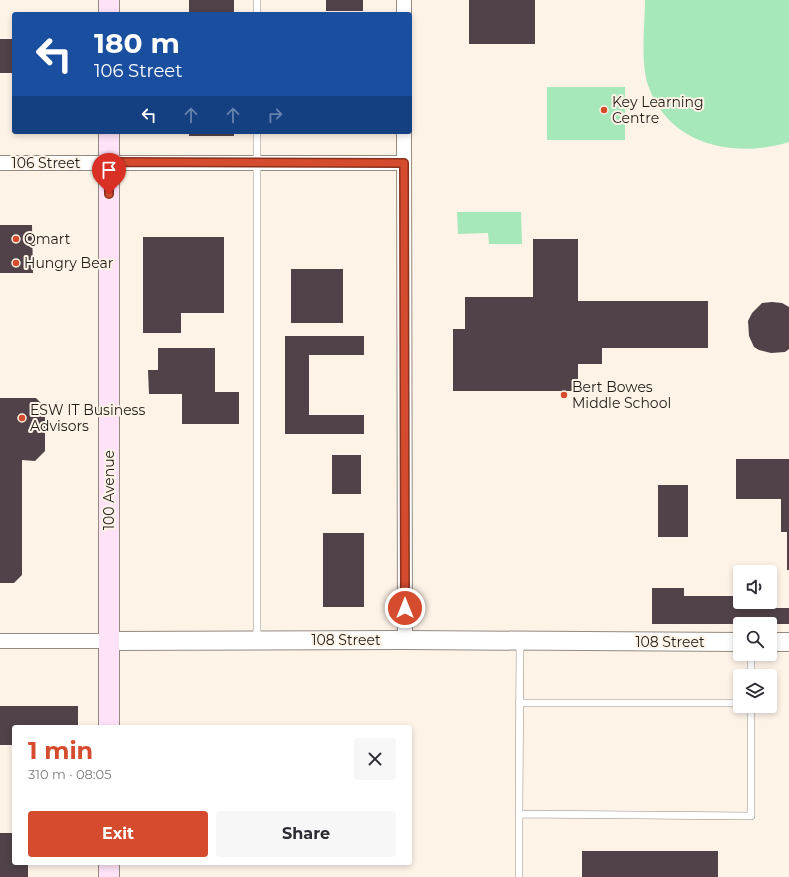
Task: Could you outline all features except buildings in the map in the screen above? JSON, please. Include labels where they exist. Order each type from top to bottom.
[{"type":"main road","points":[[109,0],[109,12]]},
{"type":"main road","name":"100 Avenue","points":[[109,134],[109,725]]},
{"type":"main road","points":[[109,865],[109,877]]},
{"type":"street","points":[[404,0],[404,12]]},
{"type":"street","points":[[404,134],[405,640]]},
{"type":"street","name":"106 Street","points":[[0,163],[404,163]]},
{"type":"street","name":"108 Street","points":[[0,641],[405,640],[733,642]]},
{"type":"street","points":[[777,642],[789,642]]},
{"type":"lane","points":[[257,0],[257,12]]},
{"type":"lane","points":[[256,134],[256,640]]},
{"type":"lane","points":[[519,877],[520,641]]},
{"type":"lane","points":[[519,703],[733,703]]},
{"type":"lane","points":[[519,814],[751,816],[751,713]]},
{"type":"green space","points":[[645,0],[789,0],[789,142],[768,147],[747,149],[725,147],[705,142],[687,134],[671,122],[658,105],[648,85],[644,65]]},
{"type":"green space","points":[[547,87],[625,87],[625,140],[547,140]]},
{"type":"green space","points":[[457,212],[521,212],[522,244],[489,244],[488,233],[458,234]]},
{"type":"place","name":"Key Learning Centre","points":[[604,110]]},
{"type":"place","name":"Qmart","points":[[16,239]]},
{"type":"place","name":"Hungry Bear","points":[[16,263]]},
{"type":"place","name":"Bert Bowes Middle School","points":[[564,395]]},
{"type":"place","name":"ESW IT Business Advisors","points":[[22,418]]},
{"type":"route","points":[[109,194],[109,162],[404,163],[405,608]]}]
